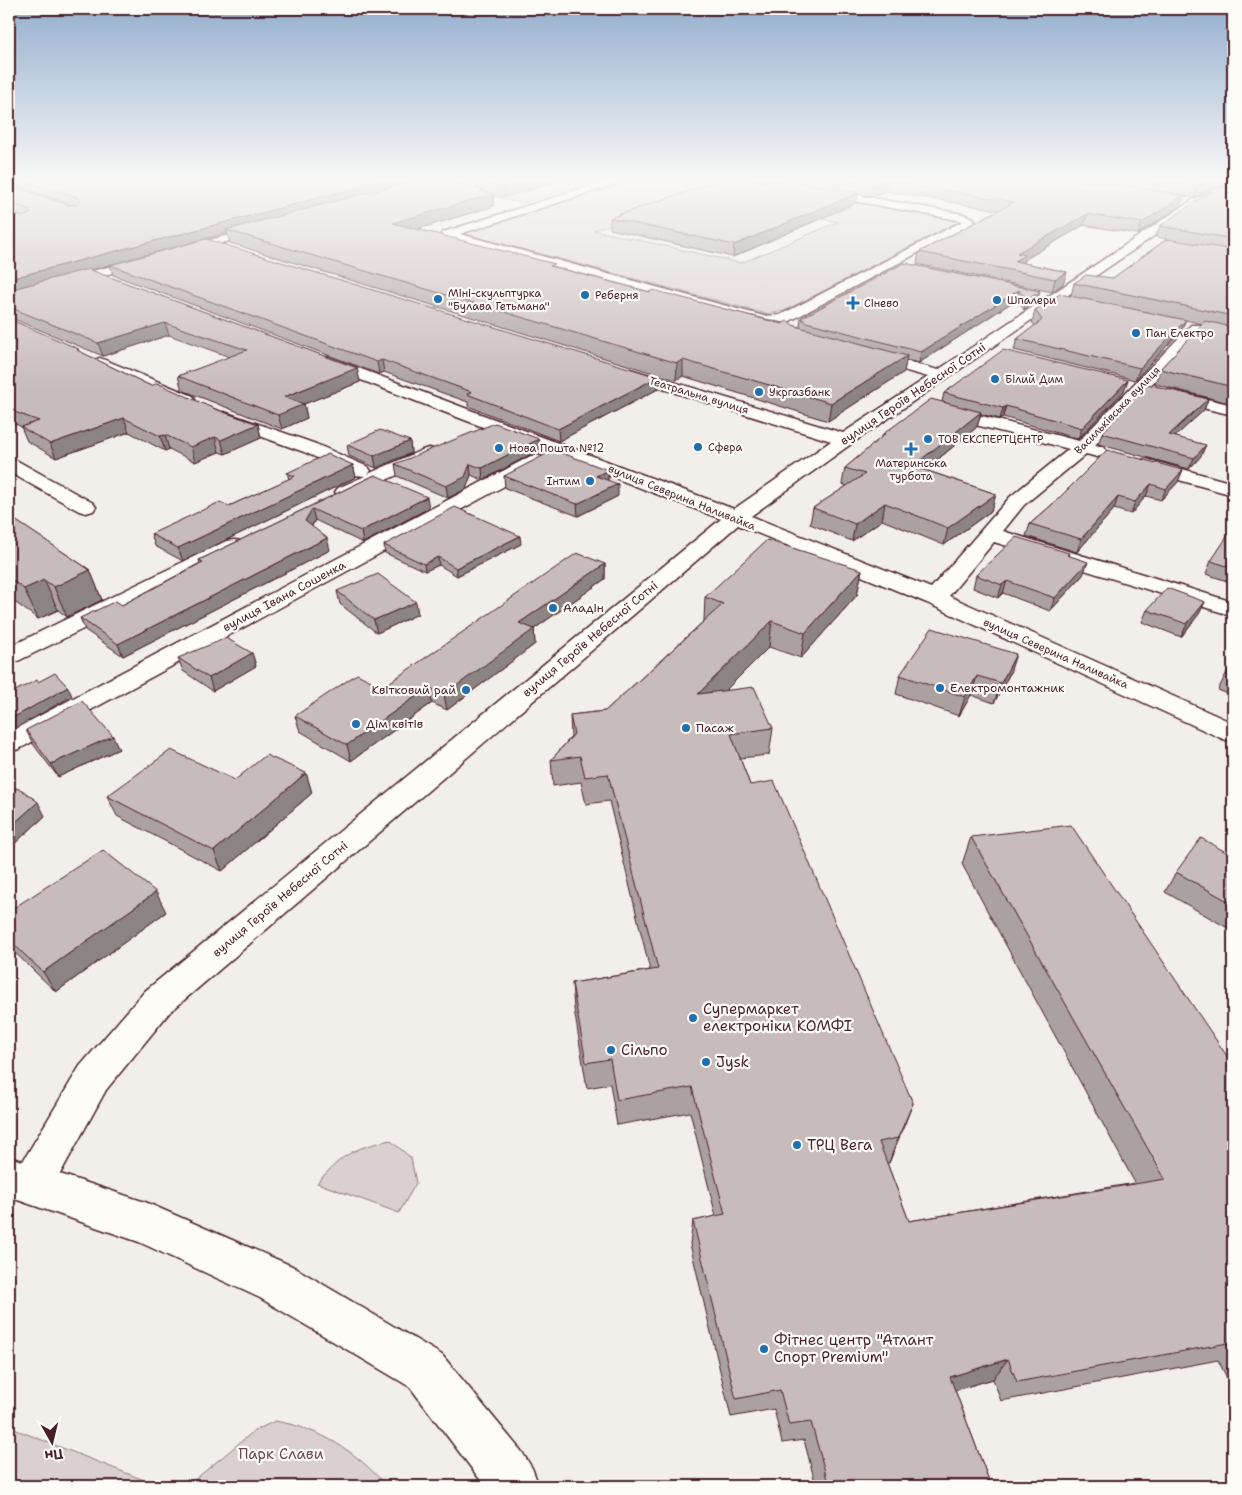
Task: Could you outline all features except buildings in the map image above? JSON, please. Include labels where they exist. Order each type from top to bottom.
[{"type":"street","points":[[9,297],[180,251]]},
{"type":"street","points":[[234,251],[238,252]]},
{"type":"street","points":[[509,251],[755,317],[774,320],[783,319],[915,251]]},
{"type":"street","name":"вулиця Героїв Небесної Сотні","points":[[20,1181],[93,1078],[157,1002],[736,517],[940,375],[992,351],[1054,298],[1135,251]]},
{"type":"street","points":[[890,264],[912,269]]},
{"type":"street","points":[[93,274],[124,286]]},
{"type":"street","points":[[774,320],[793,334]]},
{"type":"street","points":[[1176,324],[1214,332]]},
{"type":"street","name":"Васильківська вулиця","points":[[935,598],[1017,501],[1083,447],[1196,328]]},
{"type":"street","points":[[856,352],[940,375]]},
{"type":"street","name":"вулиця Северина Наливайка","points":[[306,354],[736,517],[935,598],[1233,732]]},
{"type":"street","points":[[87,357],[204,408],[310,448],[384,481]]},
{"type":"street","name":"Театральна вулиця","points":[[612,368],[845,440]]},
{"type":"street","points":[[1121,383],[1233,410]]},
{"type":"street","points":[[903,400],[1111,455]]},
{"type":"street","points":[[331,499],[384,481],[458,442],[494,426]]},
{"type":"street","name":"вулиця Івана Сошенка","points":[[9,744],[438,504],[559,449]]},
{"type":"street","points":[[1130,460],[1233,489]]},
{"type":"street","points":[[9,464],[86,507]]},
{"type":"street","points":[[991,534],[1233,609]]},
{"type":"street","points":[[9,656],[251,538]]},
{"type":"street","points":[[20,1181],[145,1223],[276,1282],[426,1371],[504,1470],[514,1486]]},
{"type":"green space","points":[[529,251],[687,251],[741,263],[770,251],[901,251],[784,311],[767,314]]},
{"type":"green space","points":[[390,1140],[411,1158],[416,1183],[399,1213],[317,1183],[334,1165],[349,1154],[366,1146]]},
{"type":"green space","name":"Парк Слави","points":[[275,1421],[308,1430],[337,1443],[363,1462],[387,1486],[187,1486],[254,1431]]},
{"type":"green space","points":[[9,1427],[159,1486],[9,1486]]},
{"type":"place","name":"Реберня","points":[[585,295]]},
{"type":"place","name":"Міні-скульптурка \"Булава Гетьмана\"","points":[[438,299]]},
{"type":"place","name":"Шпалери","points":[[997,300]]},
{"type":"place","name":"Сінево","points":[[853,303]]},
{"type":"place","name":"Пан Електро","points":[[1136,333]]},
{"type":"place","name":"Білий Дим","points":[[995,379]]},
{"type":"place","name":"Укргазбанк","points":[[759,392]]},
{"type":"place","name":"ТОВ ЕКСПЕРТЦЕНТР","points":[[928,439]]},
{"type":"place","name":"Сфера","points":[[698,447]]},
{"type":"place","name":"Нова Пошта №12","points":[[499,448]]},
{"type":"place","name":"Материнська турбота","points":[[911,449]]},
{"type":"place","name":"Інтим","points":[[590,481]]},
{"type":"place","name":"Аладін","points":[[553,608]]},
{"type":"place","name":"Електромонтажник","points":[[940,688]]},
{"type":"place","name":"Квітковий рай","points":[[466,690]]},
{"type":"place","name":"Дім квітів","points":[[356,724]]},
{"type":"place","name":"Пасаж","points":[[686,728]]},
{"type":"place","name":"Супермаркет електроніки КОМФІ","points":[[693,1018]]},
{"type":"place","name":"Сільпо","points":[[611,1050]]},
{"type":"place","name":"Jysk","points":[[706,1062]]},
{"type":"place","name":"ТРЦ Вега","points":[[797,1145]]},
{"type":"place","name":"Фітнес центр \"Атлант Спорт Premium\"","points":[[764,1349]]}]
